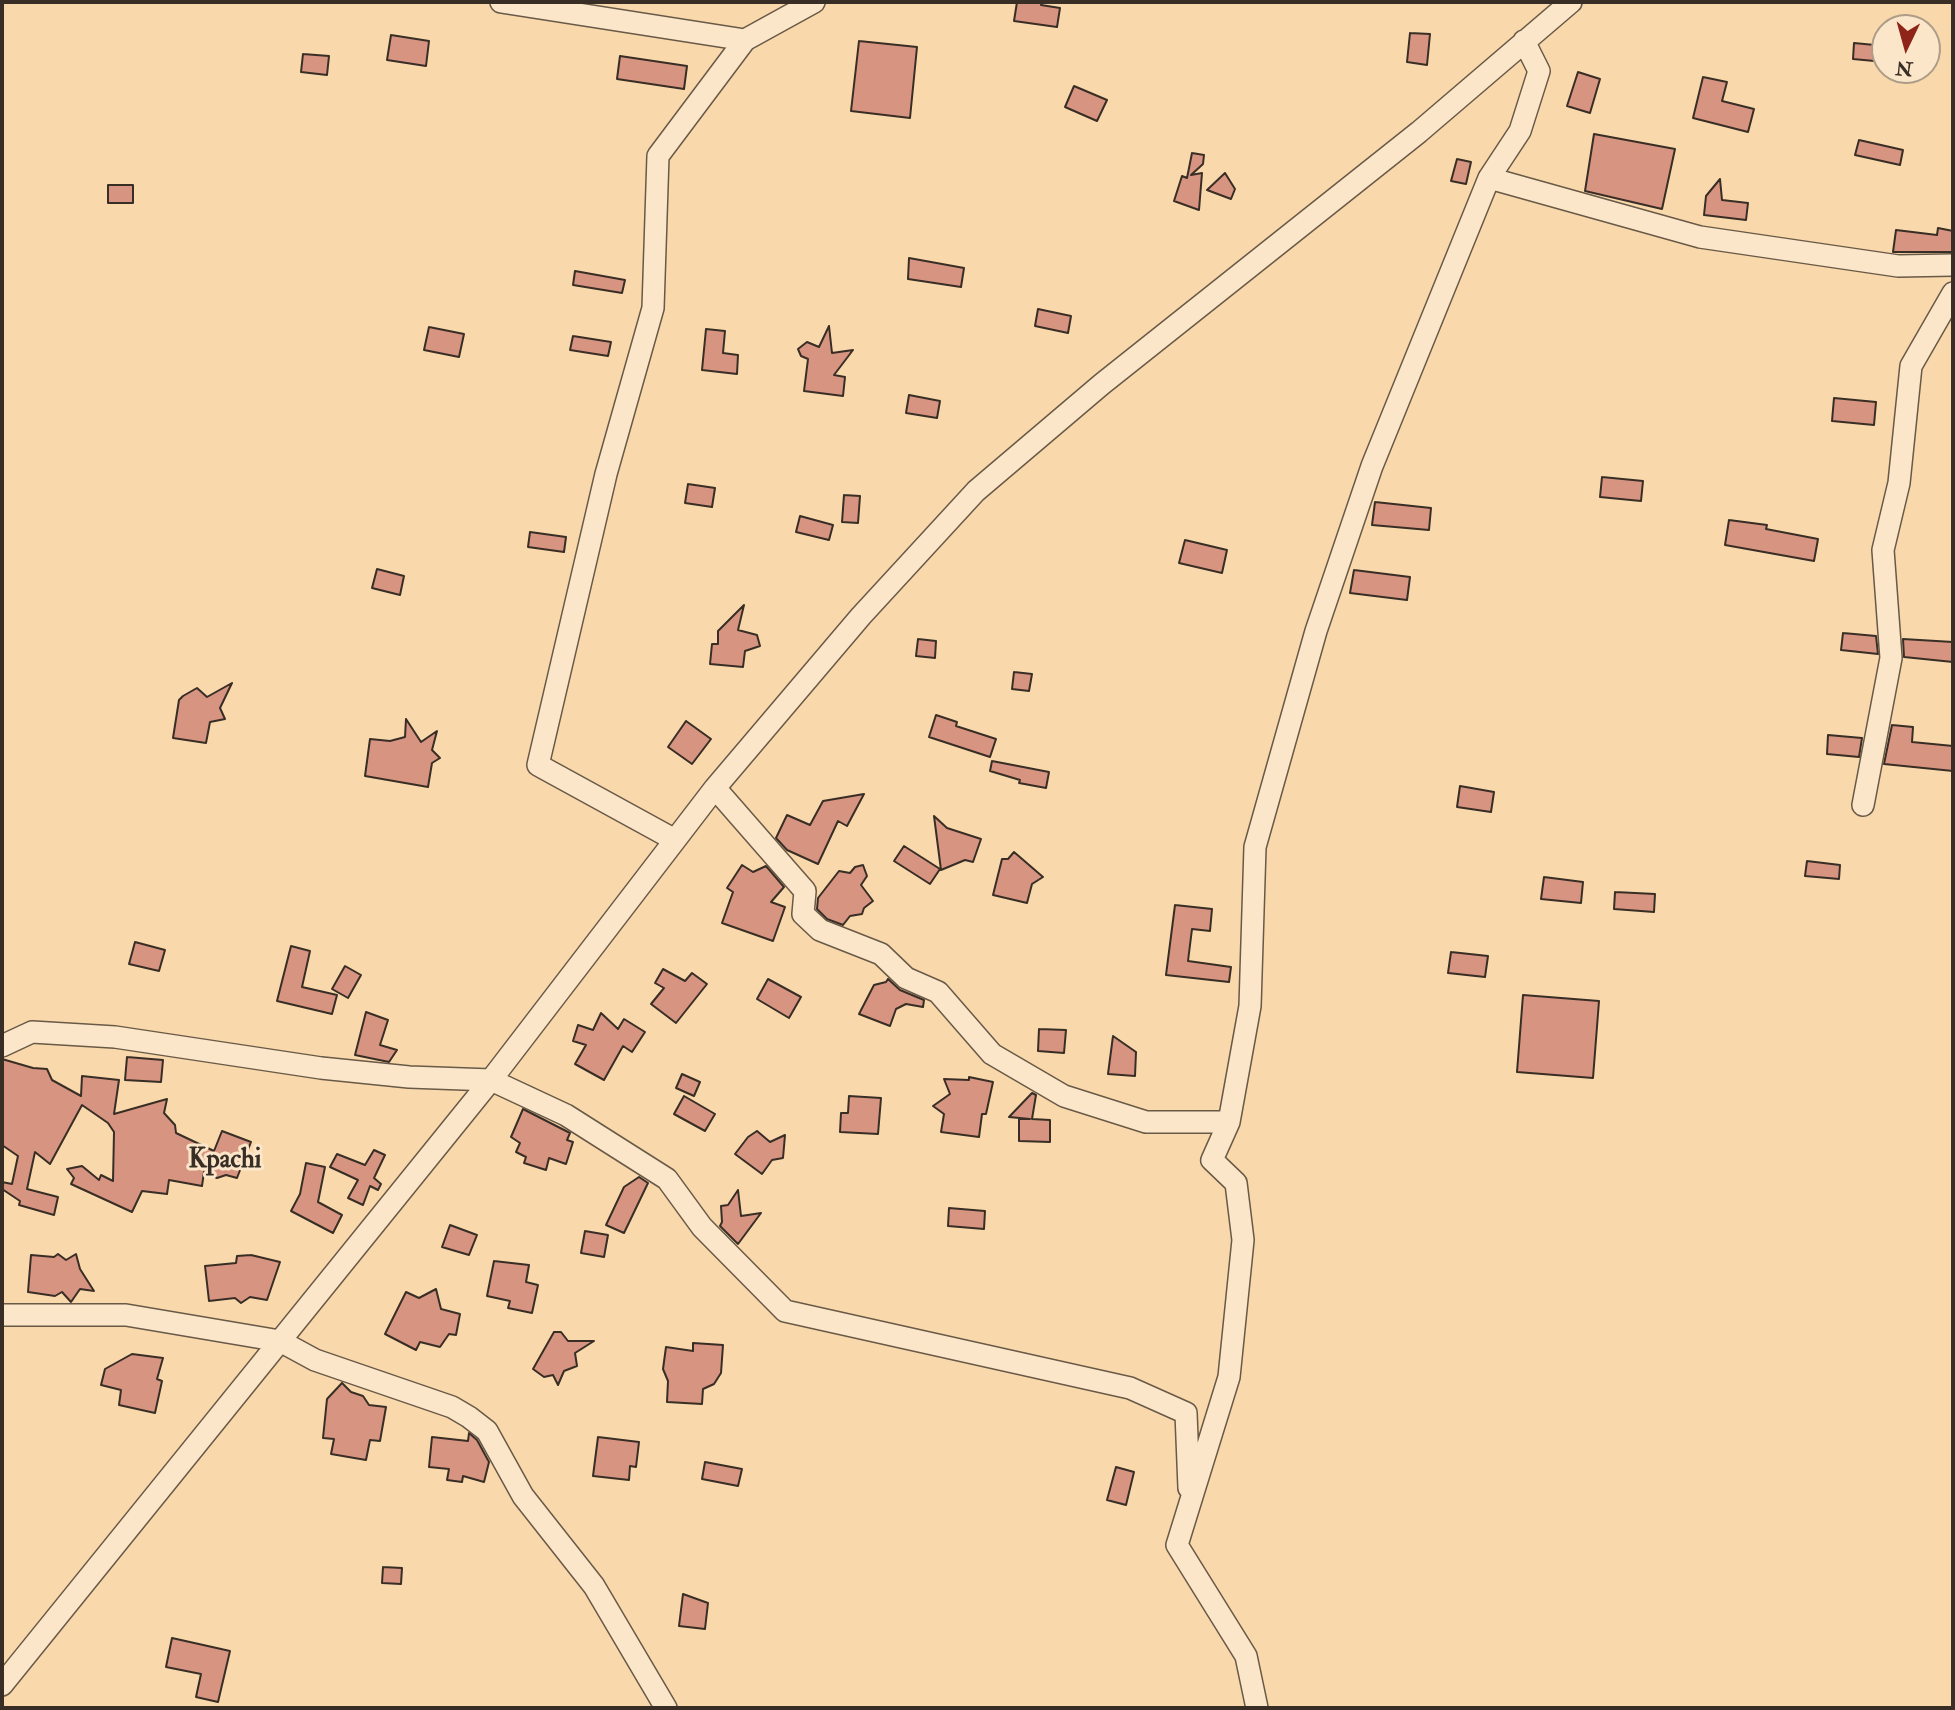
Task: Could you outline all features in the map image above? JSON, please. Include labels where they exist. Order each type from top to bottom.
[{"type":"street","points":[[500,2],[745,40]]},
{"type":"street","points":[[675,840],[538,765],[606,474],[653,308],[658,156],[745,40],[814,2]]},
{"type":"street","points":[[2,1685],[491,1080],[715,788],[860,616],[976,491],[1102,384],[1419,132],[1571,2]]},
{"type":"street","points":[[1257,1708],[1246,1656],[1177,1545],[1229,1377],[1243,1240],[1236,1183],[1212,1160],[1229,1122],[1250,1006],[1255,847],[1315,631],[1372,466],[1489,178],[1520,131],[1539,71],[1524,41]]},
{"type":"street","points":[[1489,178],[1700,237],[1898,266],[1953,265]]},
{"type":"street","points":[[1863,805],[1891,658],[1883,550],[1899,483],[1911,366],[1953,293]]},
{"type":"street","points":[[715,788],[805,891],[803,914],[820,930],[881,954],[906,978],[938,992],[992,1054],[1064,1096],[1146,1122],[1229,1122]]},
{"type":"street","points":[[2,1046],[32,1032],[116,1037],[221,1050],[321,1068],[409,1077],[491,1080],[566,1115],[667,1179],[702,1227],[785,1311],[1130,1388],[1186,1413],[1190,1503]]},
{"type":"street","points":[[2,1315],[126,1315],[280,1341],[316,1360],[452,1407],[487,1431],[523,1496],[594,1586],[666,1708]]},
{"type":"building","points":[[1017,2],[1042,2],[1041,5],[1060,8],[1057,27],[1014,21]]},
{"type":"building","points":[[1410,33],[1430,34],[1427,65],[1407,62]]},
{"type":"building","points":[[391,35],[429,41],[426,66],[387,60]]},
{"type":"building","points":[[859,41],[917,47],[910,118],[851,111]]},
{"type":"building","points":[[1854,43],[1871,45],[1871,61],[1853,59]]},
{"type":"building","points":[[303,54],[329,56],[327,75],[301,72]]},
{"type":"building","points":[[620,56],[687,66],[684,89],[617,79]]},
{"type":"building","points":[[1578,72],[1600,79],[1590,113],[1567,106]]},
{"type":"building","points":[[1703,77],[1727,82],[1722,101],[1754,109],[1748,132],[1693,118]]},
{"type":"building","points":[[1074,86],[1107,100],[1097,121],[1065,107]]},
{"type":"building","points":[[1594,134],[1675,149],[1662,209],[1585,191]]},
{"type":"building","points":[[1859,140],[1903,150],[1900,165],[1855,155]]},
{"type":"building","points":[[1192,153],[1204,155],[1203,164],[1191,175],[1202,173],[1199,210],[1174,201],[1182,176],[1187,178]]},
{"type":"building","points":[[1457,159],[1471,162],[1466,184],[1451,181]]},
{"type":"building","points":[[1225,173],[1235,189],[1231,199],[1207,190]]},
{"type":"building","points":[[1720,179],[1722,200],[1748,203],[1746,220],[1704,215],[1706,196]]},
{"type":"building","points":[[108,185],[133,185],[133,203],[108,203]]},
{"type":"building","points":[[1938,228],[1953,231],[1953,252],[1893,252],[1896,230],[1937,235]]},
{"type":"building","points":[[909,258],[964,268],[961,287],[908,279]]},
{"type":"building","points":[[575,271],[625,280],[622,293],[573,285]]},
{"type":"building","points":[[1038,309],[1071,316],[1068,333],[1035,326]]},
{"type":"building","points":[[829,326],[832,353],[853,350],[834,375],[845,377],[843,396],[804,391],[808,359],[801,356],[798,349],[807,342],[819,347]]},
{"type":"building","points":[[429,327],[464,334],[459,357],[424,350]]},
{"type":"building","points":[[706,329],[725,331],[723,353],[738,355],[737,374],[702,370]]},
{"type":"building","points":[[573,336],[611,342],[608,356],[570,350]]},
{"type":"building","points":[[909,395],[940,401],[937,418],[906,413]]},
{"type":"building","points":[[1834,398],[1876,402],[1874,425],[1832,421]]},
{"type":"building","points":[[1602,477],[1643,481],[1641,501],[1600,497]]},
{"type":"building","points":[[688,484],[715,488],[712,507],[685,503]]},
{"type":"building","points":[[844,495],[860,496],[858,523],[842,522]]},
{"type":"building","points":[[1375,502],[1431,508],[1429,530],[1372,525]]},
{"type":"building","points":[[800,516],[833,525],[829,540],[796,532]]},
{"type":"building","points":[[1729,520],[1767,525],[1766,529],[1818,539],[1814,561],[1725,545]]},
{"type":"building","points":[[530,532],[566,537],[564,552],[528,547]]},
{"type":"building","points":[[1185,540],[1227,550],[1222,573],[1179,563]]},
{"type":"building","points":[[377,569],[404,576],[400,595],[372,588]]},
{"type":"building","points":[[1354,570],[1410,577],[1407,600],[1350,593]]},
{"type":"building","points":[[744,605],[738,630],[757,635],[760,646],[745,651],[743,667],[710,664],[712,644],[718,644],[718,631]]},
{"type":"building","points":[[1843,633],[1876,636],[1878,654],[1841,650]]},
{"type":"building","points":[[918,639],[936,641],[935,658],[916,656]]},
{"type":"building","points":[[1903,639],[1953,642],[1953,662],[1904,657]]},
{"type":"building","points":[[1014,672],[1032,674],[1029,691],[1012,689]]},
{"type":"building","points":[[232,683],[220,708],[225,719],[210,722],[206,743],[173,738],[179,700],[183,696],[197,688],[207,697]]},
{"type":"building","points":[[936,715],[957,722],[956,726],[996,739],[990,757],[929,737]]},
{"type":"building","points":[[406,719],[421,742],[437,731],[432,750],[440,758],[432,763],[428,787],[365,776],[370,739],[390,741],[405,737]]},
{"type":"building","points":[[686,721],[711,739],[692,764],[668,747]]},
{"type":"building","points":[[1892,725],[1913,727],[1912,742],[1953,746],[1953,771],[1884,764]]},
{"type":"building","points":[[1828,735],[1862,738],[1859,757],[1827,754]]},
{"type":"building","points":[[992,761],[1049,772],[1046,788],[1019,783],[1020,780],[990,771]]},
{"type":"building","points":[[1460,786],[1494,792],[1491,812],[1457,807]]},
{"type":"building","points":[[864,794],[847,826],[838,821],[818,864],[787,850],[776,838],[787,815],[810,825],[823,801]]},
{"type":"building","points":[[934,816],[947,828],[981,839],[973,862],[965,860],[941,870]]},
{"type":"building","points":[[904,846],[940,869],[930,884],[894,861]]},
{"type":"building","points":[[1014,852],[1043,877],[1032,884],[1027,903],[993,895],[1002,859],[1008,859]]},
{"type":"building","points":[[1807,861],[1840,865],[1839,879],[1805,876]]},
{"type":"building","points":[[742,865],[753,872],[766,866],[784,887],[771,902],[785,907],[773,941],[722,923],[733,892],[727,888]]},
{"type":"building","points":[[863,865],[867,876],[861,885],[873,901],[864,908],[862,914],[850,916],[843,925],[827,919],[817,909],[818,898],[839,871],[850,873],[855,867]]},
{"type":"building","points":[[1544,877],[1583,882],[1581,903],[1541,899]]},
{"type":"building","points":[[1615,892],[1655,894],[1654,912],[1614,909]]},
{"type":"building","points":[[1175,905],[1212,909],[1210,931],[1192,929],[1188,961],[1231,967],[1229,982],[1166,975]]},
{"type":"building","points":[[135,942],[165,950],[159,971],[129,964]]},
{"type":"building","points":[[291,946],[310,951],[302,987],[337,995],[332,1014],[277,1001]]},
{"type":"building","points":[[1451,952],[1488,956],[1485,977],[1448,973]]},
{"type":"building","points":[[345,966],[361,975],[348,998],[332,989]]},
{"type":"building","points":[[663,969],[685,981],[692,973],[707,984],[676,1023],[651,1004],[664,988],[655,983]]},
{"type":"building","points":[[768,979],[801,997],[789,1018],[757,999]]},
{"type":"building","points":[[888,979],[900,990],[924,1000],[923,1007],[906,1004],[896,1009],[890,1026],[859,1014],[874,985]]},
{"type":"building","points":[[1523,995],[1599,1001],[1593,1078],[1517,1072]]},
{"type":"building","points":[[366,1012],[388,1020],[380,1045],[397,1050],[389,1062],[355,1055]]},
{"type":"building","points":[[601,1013],[618,1029],[624,1019],[645,1032],[632,1052],[623,1046],[604,1080],[575,1064],[586,1045],[573,1041],[578,1025],[593,1030]]},
{"type":"building","points":[[1039,1029],[1066,1030],[1064,1053],[1038,1051]]},
{"type":"building","points":[[1113,1036],[1136,1052],[1135,1076],[1108,1074]]},
{"type":"building","points":[[127,1057],[163,1060],[161,1082],[125,1080]]},
{"type":"building","points":[[2,1059],[47,1069],[52,1080],[81,1096],[82,1076],[119,1080],[114,1114],[167,1099],[164,1113],[175,1125],[176,1133],[214,1151],[222,1131],[251,1142],[237,1178],[226,1175],[217,1178],[204,1172],[202,1186],[169,1180],[167,1194],[142,1191],[132,1212],[71,1184],[74,1178],[67,1169],[82,1166],[99,1180],[101,1175],[113,1181],[114,1132],[108,1123],[82,1105],[50,1164],[35,1152],[27,1189],[58,1197],[54,1215],[19,1205],[20,1201],[2,1189],[2,1182],[12,1184],[18,1156],[2,1145]]},
{"type":"building","points":[[682,1074],[700,1082],[694,1096],[676,1088]]},
{"type":"building","points":[[969,1077],[993,1082],[986,1114],[982,1114],[979,1137],[941,1132],[944,1114],[933,1106],[950,1094],[944,1079],[969,1080]]},
{"type":"building","points":[[1032,1093],[1036,1095],[1032,1119],[1050,1120],[1050,1142],[1019,1141],[1019,1119],[1030,1119],[1009,1117]]},
{"type":"building","points":[[684,1096],[715,1114],[705,1131],[674,1114]]},
{"type":"building","points":[[849,1096],[881,1098],[878,1134],[840,1132],[841,1113],[848,1113]]},
{"type":"building","points":[[523,1109],[570,1133],[567,1140],[573,1142],[566,1164],[549,1158],[546,1170],[524,1163],[526,1157],[516,1152],[520,1143],[511,1137]]},
{"type":"building","points":[[757,1131],[770,1142],[785,1135],[783,1158],[772,1160],[762,1174],[735,1154],[748,1137]]},
{"type":"building","points":[[374,1150],[385,1155],[374,1178],[381,1184],[378,1190],[370,1186],[363,1205],[348,1198],[358,1180],[330,1167],[337,1154],[365,1165]]},
{"type":"building","points":[[306,1163],[325,1167],[318,1202],[342,1215],[333,1233],[291,1211],[300,1194]]},
{"type":"building","points":[[639,1177],[648,1183],[624,1233],[606,1225],[624,1187]]},
{"type":"building","points":[[738,1190],[741,1216],[761,1213],[738,1244],[720,1226],[721,1206],[728,1205]]},
{"type":"building","points":[[949,1208],[985,1211],[984,1229],[948,1226]]},
{"type":"building","points":[[450,1225],[477,1235],[469,1255],[442,1247]]},
{"type":"building","points":[[585,1231],[608,1235],[604,1257],[581,1253]]},
{"type":"building","points":[[58,1254],[66,1260],[76,1254],[80,1269],[94,1291],[80,1289],[71,1302],[62,1292],[55,1296],[28,1292],[31,1255],[54,1257]]},
{"type":"building","points":[[251,1255],[280,1262],[267,1300],[250,1297],[241,1303],[235,1298],[209,1301],[205,1266],[236,1263],[237,1256]]},
{"type":"building","points":[[494,1261],[529,1265],[526,1282],[538,1285],[532,1313],[508,1308],[510,1301],[487,1296]]},
{"type":"building","points":[[436,1289],[441,1309],[460,1314],[456,1335],[449,1334],[440,1347],[420,1342],[416,1350],[385,1334],[406,1292],[419,1298]]},
{"type":"building","points":[[554,1332],[561,1332],[568,1341],[594,1341],[575,1353],[577,1366],[564,1371],[558,1385],[553,1375],[544,1377],[533,1369]]},
{"type":"building","points":[[693,1343],[723,1345],[721,1373],[714,1384],[703,1389],[702,1404],[667,1402],[668,1381],[663,1369],[666,1347],[693,1351]]},
{"type":"building","points":[[132,1354],[163,1358],[157,1379],[162,1381],[155,1413],[119,1405],[121,1390],[101,1385],[105,1369]]},
{"type":"building","points":[[342,1383],[351,1392],[363,1396],[369,1405],[386,1407],[380,1441],[370,1440],[366,1460],[331,1454],[334,1439],[323,1438],[327,1399]]},
{"type":"building","points":[[469,1433],[477,1440],[489,1462],[484,1482],[463,1476],[462,1482],[447,1480],[449,1469],[429,1467],[432,1437],[468,1441]]},
{"type":"building","points":[[598,1437],[639,1442],[636,1467],[630,1466],[629,1480],[593,1476]]},
{"type":"building","points":[[705,1462],[742,1469],[738,1486],[702,1479]]},
{"type":"building","points":[[1116,1467],[1134,1472],[1126,1505],[1107,1500]]},
{"type":"building","points":[[383,1567],[402,1568],[401,1584],[382,1583]]},
{"type":"building","points":[[683,1594],[708,1603],[705,1629],[679,1626]]},
{"type":"building","points":[[172,1638],[230,1651],[218,1702],[196,1697],[201,1674],[166,1667]]},
{"type":"district","name":"Kpachi","points":[[225,1161]]}]
